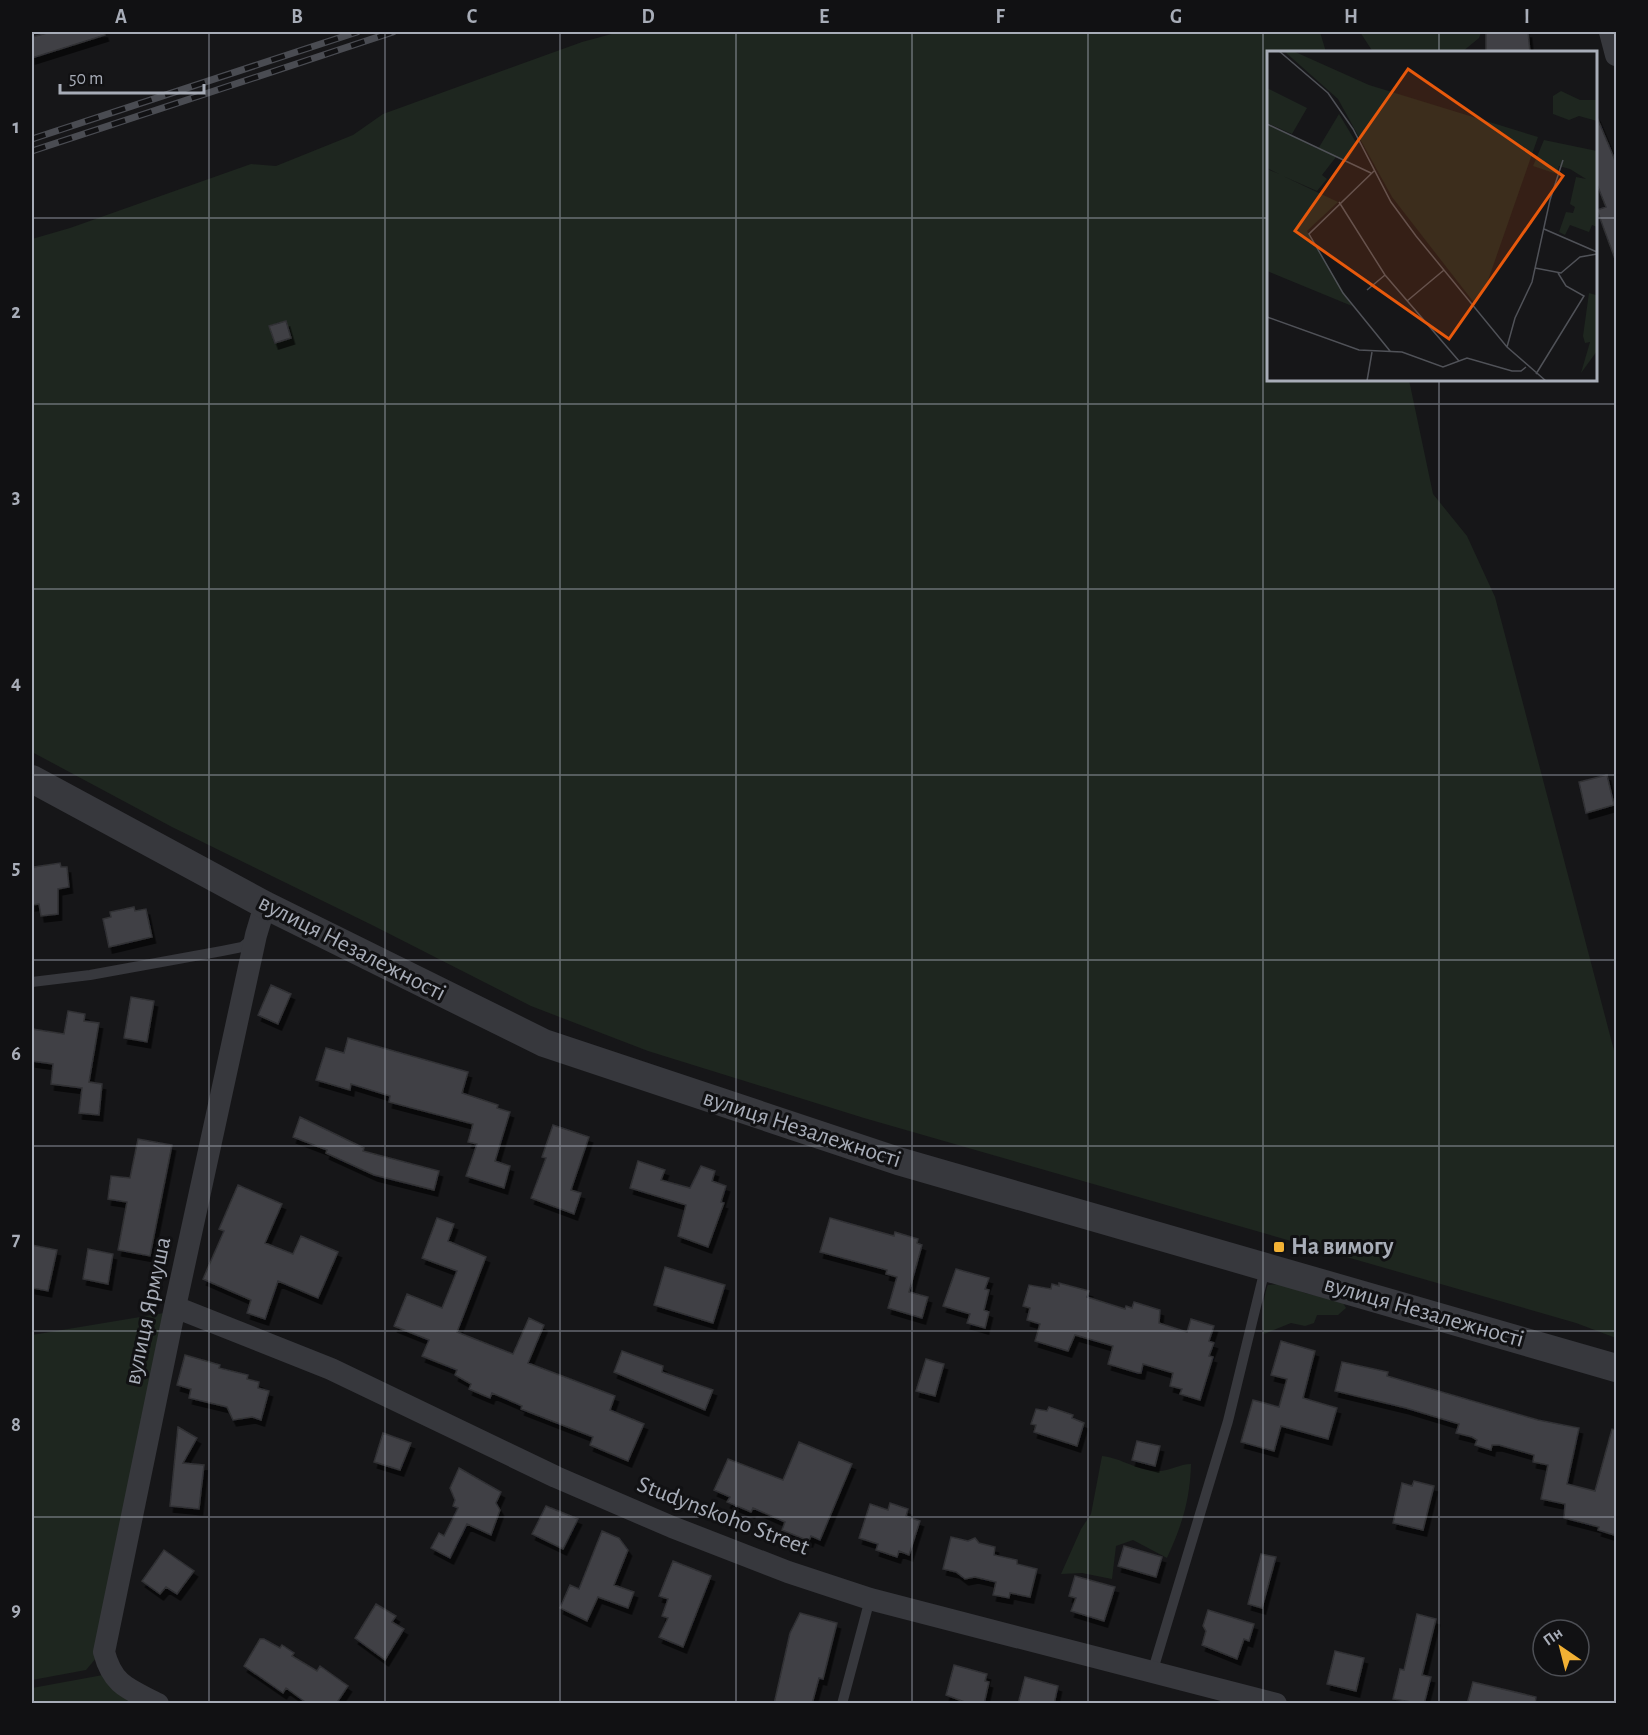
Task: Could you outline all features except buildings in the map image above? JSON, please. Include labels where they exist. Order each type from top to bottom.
[{"type":"street","points":[[1610,32],[1617,55]]},
{"type":"street","name":"вулиця Незалежності","points":[[32,779],[265,905],[544,1043],[898,1161],[1617,1368]]},
{"type":"street","name":"вулиця Ярмуша","points":[[158,1704],[121,1686],[109,1670],[104,1652],[175,1307],[256,935],[265,905]]},
{"type":"street","name":"Studynskoho Street","points":[[175,1307],[331,1369],[556,1477],[672,1527],[788,1572],[870,1599],[1276,1704]]},
{"type":"lane","points":[[32,982],[90,975],[242,947],[256,935]]},
{"type":"lane","points":[[1152,1673],[1228,1420],[1266,1266]]},
{"type":"lane","points":[[842,1704],[870,1599]]},
{"type":"shaded area","points":[[619,32],[1320,32],[1326,51],[1267,51],[1267,381],[1409,381],[1433,494],[1467,536],[1495,597],[1616,1058],[1616,1338],[1576,1323],[864,1118],[648,1051],[531,1006],[172,827],[32,752],[32,239],[70,228],[251,164],[276,166],[353,135],[383,114],[582,42]]},
{"type":"shaded area","points":[[1360,32],[1481,32],[1479,38],[1463,51],[1372,51]]},
{"type":"shaded area","points":[[1282,1284],[1305,1293],[1342,1301],[1346,1308],[1338,1315],[1317,1315],[1314,1323],[1305,1326],[1291,1323],[1264,1334],[1262,1317],[1268,1285]]},
{"type":"shaded area","points":[[164,1313],[97,1657],[86,1670],[32,1680],[32,1335]]},
{"type":"shaded area","points":[[1102,1456],[1150,1470],[1162,1471],[1191,1464],[1187,1501],[1181,1523],[1167,1558],[1133,1540],[1116,1546],[1112,1579],[1082,1573],[1061,1574],[1081,1529],[1091,1514]]},
{"type":"shaded area","points":[[103,1675],[146,1704],[32,1704],[32,1688]]},
{"type":"railway","points":[[32,139],[357,32]]},
{"type":"railway","points":[[32,151],[393,32]]},
{"type":"place","name":"На вимогу","points":[[1279,1247]]}]
